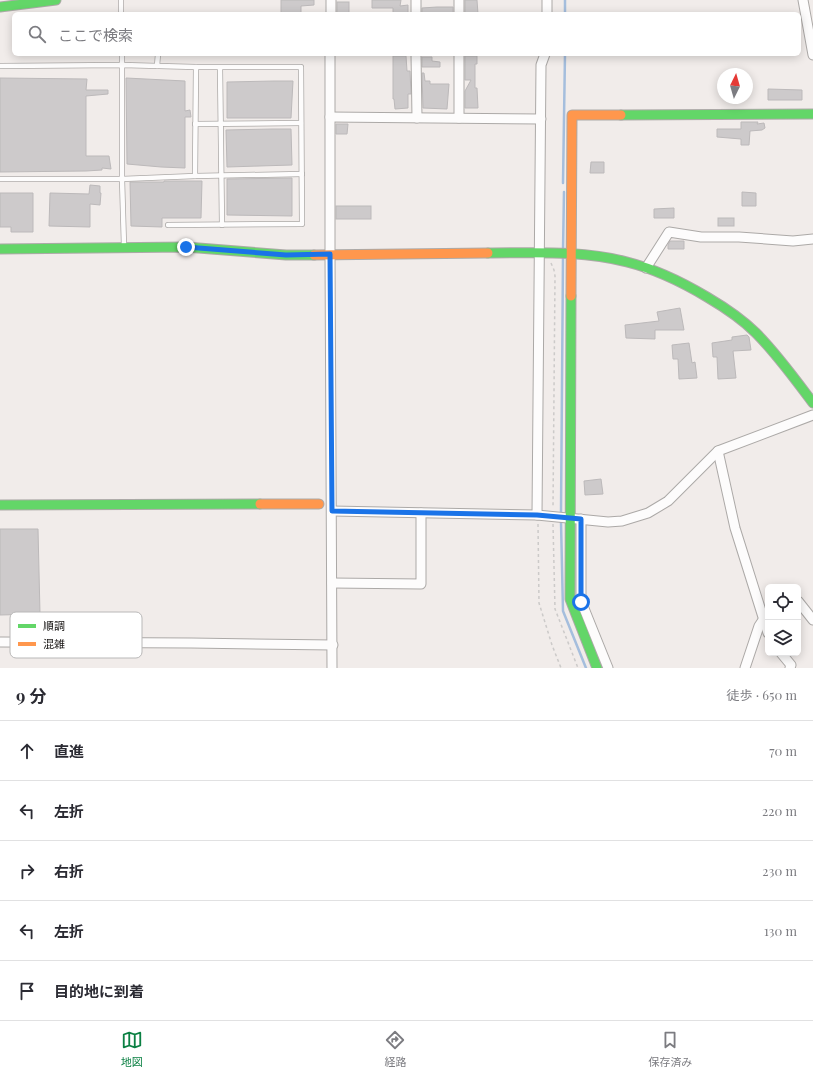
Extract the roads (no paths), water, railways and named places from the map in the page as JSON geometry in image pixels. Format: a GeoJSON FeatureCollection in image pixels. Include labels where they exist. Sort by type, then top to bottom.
{"type":"FeatureCollection","features":[{"type":"Feature","properties":{"kind":"street"},"geometry":{"type":"LineString","coordinates":[[0,7],[56,0]]}},
{"type":"Feature","properties":{"kind":"street"},"geometry":{"type":"LineString","coordinates":[[331,0],[331,12]]}},
{"type":"Feature","properties":{"kind":"street"},"geometry":{"type":"LineString","coordinates":[[416,0],[416,12]]}},
{"type":"Feature","properties":{"kind":"street"},"geometry":{"type":"LineString","coordinates":[[459,0],[459,12]]}},
{"type":"Feature","properties":{"kind":"street"},"geometry":{"type":"LineString","coordinates":[[546,0],[547,12]]}},
{"type":"Feature","properties":{"kind":"street"},"geometry":{"type":"LineString","coordinates":[[803,0],[813,55]]}},
{"type":"Feature","properties":{"kind":"street"},"geometry":{"type":"LineString","coordinates":[[330,56],[332,668]]}},
{"type":"Feature","properties":{"kind":"street"},"geometry":{"type":"LineString","coordinates":[[416,56],[416,118]]}},
{"type":"Feature","properties":{"kind":"street"},"geometry":{"type":"LineString","coordinates":[[459,56],[459,118]]}},
{"type":"Feature","properties":{"kind":"street"},"geometry":{"type":"LineString","coordinates":[[537,515],[541,65],[544,56]]}},
{"type":"Feature","properties":{"kind":"street"},"geometry":{"type":"LineString","coordinates":[[597,668],[570,599],[569,254],[572,115],[813,114]]}},
{"type":"Feature","properties":{"kind":"street"},"geometry":{"type":"LineString","coordinates":[[330,117],[541,119]]}},
{"type":"Feature","properties":{"kind":"street"},"geometry":{"type":"LineString","coordinates":[[646,268],[668,232],[701,237],[739,237],[792,241],[813,239]]}},
{"type":"Feature","properties":{"kind":"street"},"geometry":{"type":"LineString","coordinates":[[0,249],[124,249],[186,247],[286,255],[552,253],[607,258],[646,268],[689,286],[724,307],[755,332],[784,364],[813,403]]}},
{"type":"Feature","properties":{"kind":"street"},"geometry":{"type":"LineString","coordinates":[[332,511],[537,515],[608,522],[622,521],[648,513],[668,501],[718,451],[813,416]]}},
{"type":"Feature","properties":{"kind":"street"},"geometry":{"type":"LineString","coordinates":[[718,451],[735,528],[764,609],[765,623]]}},
{"type":"Feature","properties":{"kind":"street"},"geometry":{"type":"LineString","coordinates":[[0,505],[319,504]]}},
{"type":"Feature","properties":{"kind":"street"},"geometry":{"type":"LineString","coordinates":[[332,583],[421,584],[421,513]]}},
{"type":"Feature","properties":{"kind":"street"},"geometry":{"type":"LineString","coordinates":[[581,519],[581,602],[608,668]]}},
{"type":"Feature","properties":{"kind":"street"},"geometry":{"type":"LineString","coordinates":[[801,605],[813,620]]}},
{"type":"Feature","properties":{"kind":"street"},"geometry":{"type":"LineString","coordinates":[[745,668],[759,626],[764,620]]}},
{"type":"Feature","properties":{"kind":"street"},"geometry":{"type":"LineString","coordinates":[[0,642],[10,642]]}},
{"type":"Feature","properties":{"kind":"street"},"geometry":{"type":"LineString","coordinates":[[142,643],[332,645]]}},
{"type":"Feature","properties":{"kind":"street"},"geometry":{"type":"LineString","coordinates":[[783,656],[790,665],[790,668]]}},
{"type":"Feature","properties":{"kind":"lane"},"geometry":{"type":"LineString","coordinates":[[121,0],[121,12]]}},
{"type":"Feature","properties":{"kind":"lane"},"geometry":{"type":"LineString","coordinates":[[122,56],[122,178],[124,249]]}},
{"type":"Feature","properties":{"kind":"lane"},"geometry":{"type":"LineString","coordinates":[[157,66],[158,56]]}},
{"type":"Feature","properties":{"kind":"lane"},"geometry":{"type":"LineString","coordinates":[[0,66],[122,65],[220,68],[301,68],[302,224],[168,225]]}},
{"type":"Feature","properties":{"kind":"lane"},"geometry":{"type":"LineString","coordinates":[[195,176],[196,67]]}},
{"type":"Feature","properties":{"kind":"lane"},"geometry":{"type":"LineString","coordinates":[[220,68],[222,225]]}},
{"type":"Feature","properties":{"kind":"lane"},"geometry":{"type":"LineString","coordinates":[[196,124],[301,123]]}},
{"type":"Feature","properties":{"kind":"lane"},"geometry":{"type":"LineString","coordinates":[[0,179],[302,174]]}},
{"type":"Feature","properties":{"kind":"waterway"},"geometry":{"type":"LineString","coordinates":[[565,0],[565,12]]}},
{"type":"Feature","properties":{"kind":"waterway"},"geometry":{"type":"LineString","coordinates":[[563,183],[565,56]]}},
{"type":"Feature","properties":{"kind":"waterway"},"geometry":{"type":"LineString","coordinates":[[563,250],[564,192]]}},
{"type":"Feature","properties":{"kind":"waterway"},"geometry":{"type":"LineString","coordinates":[[561,513],[563,257]]}},
{"type":"Feature","properties":{"kind":"waterway"},"geometry":{"type":"LineString","coordinates":[[561,522],[563,611],[586,668]]}}]}
